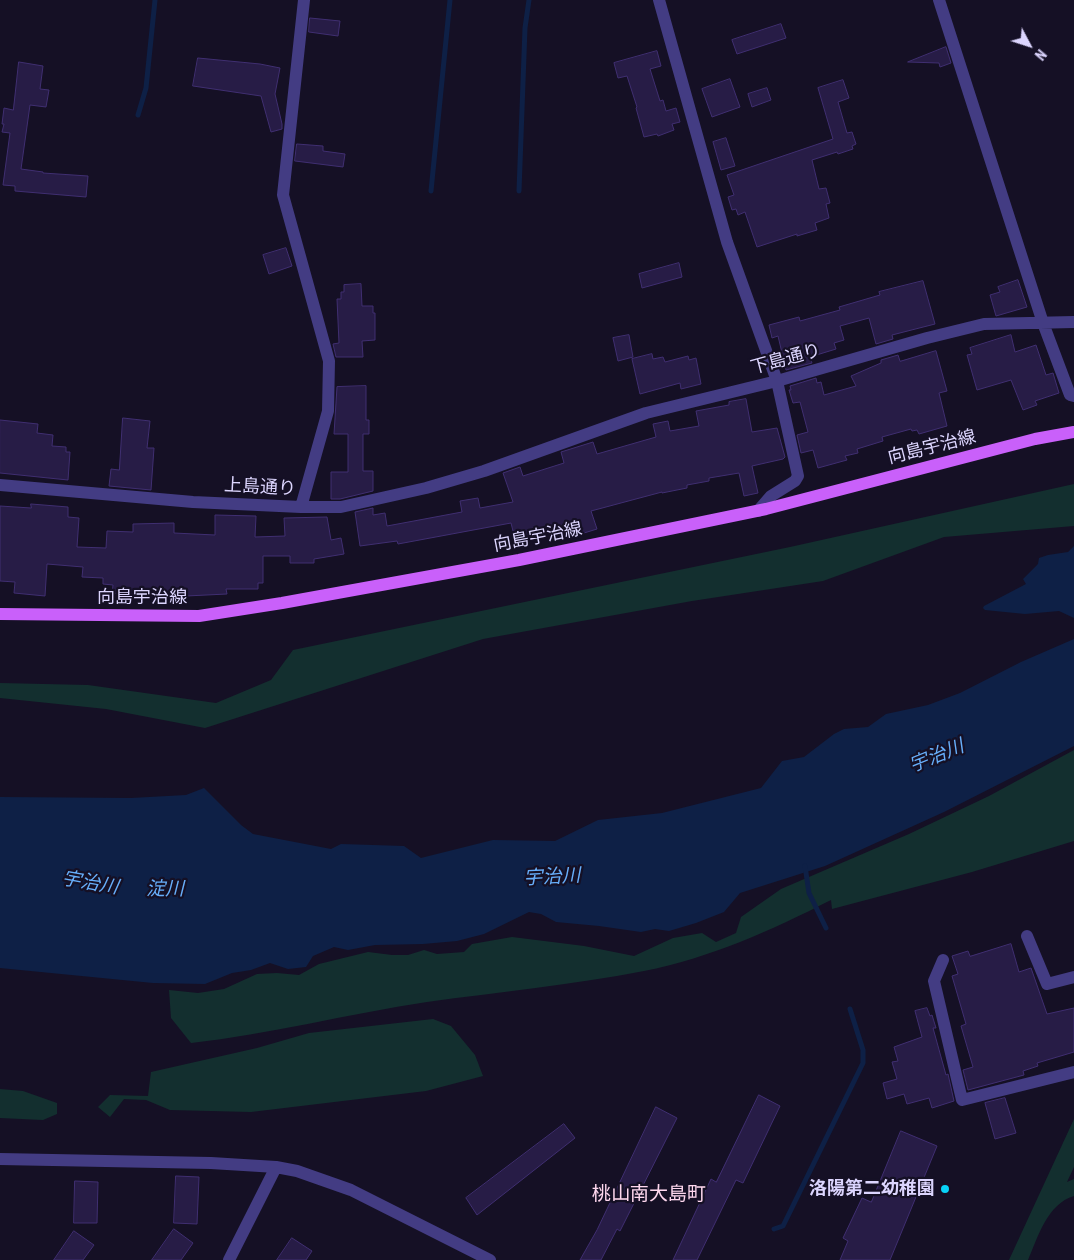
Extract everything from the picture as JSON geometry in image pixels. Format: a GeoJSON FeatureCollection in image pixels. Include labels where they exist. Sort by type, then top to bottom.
{"type":"FeatureCollection","features":[{"type":"Feature","properties":{"kind":"main road","name":"向島宇治線"},"geometry":{"type":"LineString","coordinates":[[0,614],[199,616],[282,603],[519,560],[758,511],[1035,440],[1074,432]]}},
{"type":"Feature","properties":{"kind":"street"},"geometry":{"type":"LineString","coordinates":[[301,508],[328,411],[329,361],[283,195],[304,0]]}},
{"type":"Feature","properties":{"kind":"street"},"geometry":{"type":"LineString","coordinates":[[659,0],[727,242],[777,381],[798,476],[795,481],[771,496],[758,511]]}},
{"type":"Feature","properties":{"kind":"street"},"geometry":{"type":"LineString","coordinates":[[939,0],[1043,323],[1070,395],[1074,396]]}},
{"type":"Feature","properties":{"kind":"street","name":"下島通り"},"geometry":{"type":"LineString","coordinates":[[512,461],[646,413],[777,381],[927,338],[984,324],[1074,322]]}},
{"type":"Feature","properties":{"kind":"street","name":"上島通り"},"geometry":{"type":"LineString","coordinates":[[0,485],[193,502],[301,508],[341,507],[426,488],[512,461]]}},
{"type":"Feature","properties":{"kind":"street"},"geometry":{"type":"LineString","coordinates":[[1027,936],[1048,984],[1074,977]]}},
{"type":"Feature","properties":{"kind":"street"},"geometry":{"type":"LineString","coordinates":[[943,960],[934,981],[962,1100],[1074,1072]]}},
{"type":"Feature","properties":{"kind":"street"},"geometry":{"type":"LineString","coordinates":[[0,1158],[190,1162],[276,1167],[297,1171],[351,1190],[490,1260]]}},
{"type":"Feature","properties":{"kind":"street"},"geometry":{"type":"LineString","coordinates":[[229,1260],[276,1167]]}},
{"type":"Feature","properties":{"kind":"green space"},"geometry":{"type":"Polygon","coordinates":[[[1074,484],[1074,526],[944,537],[823,581],[692,601],[483,639],[205,728],[106,709],[0,698],[0,683],[88,685],[216,703],[271,680],[293,650],[790,547],[1074,484]]]}},
{"type":"Feature","properties":{"kind":"green space"},"geometry":{"type":"Polygon","coordinates":[[[1074,750],[1074,841],[972,872],[832,909],[831,900],[740,942],[693,959],[617,976],[427,1002],[191,1043],[171,1018],[169,990],[198,993],[224,989],[257,974],[299,975],[319,964],[368,952],[408,955],[424,950],[437,954],[464,952],[472,944],[512,937],[584,946],[634,956],[673,938],[702,933],[716,942],[736,933],[741,917],[781,889],[909,834],[989,796],[1074,750]]]}},
{"type":"Feature","properties":{"kind":"green space"},"geometry":{"type":"Polygon","coordinates":[[[433,1019],[451,1026],[475,1055],[483,1076],[426,1091],[251,1112],[170,1110],[146,1100],[124,1099],[110,1117],[98,1107],[110,1095],[148,1096],[151,1072],[257,1048],[309,1033],[433,1019]]]}},
{"type":"Feature","properties":{"kind":"green space"},"geometry":{"type":"Polygon","coordinates":[[[0,1089],[23,1091],[57,1103],[57,1114],[43,1120],[0,1118],[0,1089]]]}},
{"type":"Feature","properties":{"kind":"green space"},"geometry":{"type":"Polygon","coordinates":[[[1074,1119],[1074,1167],[1067,1182],[1074,1179],[1074,1196],[1057,1206],[1050,1214],[1028,1260],[1009,1260],[1074,1119]]]}},
{"type":"Feature","properties":{"kind":"water"},"geometry":{"type":"Polygon","coordinates":[[[1074,546],[1074,618],[1059,611],[1025,614],[985,610],[983,608],[1026,584],[1023,579],[1038,564],[1039,558],[1068,552],[1074,546]]]}},
{"type":"Feature","properties":{"kind":"water","name":"淀川"},"geometry":{"type":"Polygon","coordinates":[[[1074,639],[1074,746],[944,812],[825,866],[740,893],[724,912],[696,923],[669,931],[655,929],[641,932],[556,922],[541,914],[529,912],[484,934],[457,941],[375,945],[348,950],[334,947],[313,956],[306,967],[288,969],[270,963],[251,970],[232,973],[205,984],[153,983],[0,968],[0,797],[131,798],[186,795],[204,788],[241,825],[253,834],[331,849],[341,844],[404,846],[421,858],[493,840],[555,841],[598,820],[662,813],[761,788],[782,761],[804,757],[834,734],[844,729],[868,727],[886,714],[928,705],[960,693],[1021,662],[1074,639]]]}},
{"type":"Feature","properties":{"kind":"building"},"geometry":{"type":"Polygon","coordinates":[[[310,18],[340,21],[338,36],[309,32],[310,18]]]}},
{"type":"Feature","properties":{"kind":"building"},"geometry":{"type":"Polygon","coordinates":[[[781,24],[786,38],[737,54],[732,40],[781,24]]]}},
{"type":"Feature","properties":{"kind":"building"},"geometry":{"type":"Polygon","coordinates":[[[946,47],[951,63],[940,67],[939,63],[908,62],[946,47]]]}},
{"type":"Feature","properties":{"kind":"building"},"geometry":{"type":"Polygon","coordinates":[[[657,51],[661,66],[650,69],[660,101],[663,100],[666,111],[676,108],[680,122],[672,124],[674,130],[658,136],[657,134],[644,137],[627,76],[618,78],[614,63],[657,51]]]}},
{"type":"Feature","properties":{"kind":"building"},"geometry":{"type":"Polygon","coordinates":[[[198,58],[260,64],[280,68],[275,94],[282,129],[271,132],[261,96],[193,86],[198,58]]]}},
{"type":"Feature","properties":{"kind":"building"},"geometry":{"type":"Polygon","coordinates":[[[19,62],[43,66],[40,89],[49,90],[46,107],[30,105],[21,169],[43,173],[88,176],[86,197],[15,191],[15,186],[3,185],[10,133],[2,132],[4,108],[13,110],[19,62]]]}},
{"type":"Feature","properties":{"kind":"building"},"geometry":{"type":"Polygon","coordinates":[[[730,79],[740,107],[712,117],[702,89],[730,79]]]}},
{"type":"Feature","properties":{"kind":"building"},"geometry":{"type":"Polygon","coordinates":[[[843,80],[849,98],[838,102],[847,133],[852,132],[856,144],[852,146],[853,149],[812,160],[819,189],[826,188],[830,203],[826,204],[829,218],[815,223],[817,230],[797,236],[797,234],[757,247],[745,212],[738,215],[736,209],[732,210],[728,197],[734,195],[727,175],[833,139],[818,88],[843,80]]]}},
{"type":"Feature","properties":{"kind":"building"},"geometry":{"type":"Polygon","coordinates":[[[767,88],[771,100],[752,107],[748,94],[767,88]]]}},
{"type":"Feature","properties":{"kind":"building"},"geometry":{"type":"Polygon","coordinates":[[[726,138],[735,166],[721,170],[713,142],[726,138]]]}},
{"type":"Feature","properties":{"kind":"building"},"geometry":{"type":"Polygon","coordinates":[[[297,144],[323,146],[323,151],[345,154],[343,167],[295,161],[297,144]]]}},
{"type":"Feature","properties":{"kind":"building"},"geometry":{"type":"Polygon","coordinates":[[[286,248],[292,266],[269,274],[263,255],[286,248]]]}},
{"type":"Feature","properties":{"kind":"building"},"geometry":{"type":"Polygon","coordinates":[[[679,263],[682,277],[642,288],[639,274],[679,263]]]}},
{"type":"Feature","properties":{"kind":"building"},"geometry":{"type":"Polygon","coordinates":[[[1018,280],[1027,307],[996,316],[990,295],[1000,292],[998,287],[1018,280]]]}},
{"type":"Feature","properties":{"kind":"building"},"geometry":{"type":"Polygon","coordinates":[[[923,281],[935,324],[892,335],[893,339],[876,344],[869,318],[840,326],[844,340],[834,343],[836,349],[810,357],[812,363],[786,370],[778,336],[772,338],[769,325],[799,317],[800,321],[840,310],[839,307],[880,295],[879,292],[923,281]]]}},
{"type":"Feature","properties":{"kind":"building"},"geometry":{"type":"Polygon","coordinates":[[[361,284],[362,306],[373,306],[373,313],[375,313],[375,340],[362,341],[363,357],[336,357],[333,344],[339,343],[337,299],[341,299],[344,285],[361,284]]]}},
{"type":"Feature","properties":{"kind":"building"},"geometry":{"type":"Polygon","coordinates":[[[629,335],[633,357],[618,361],[613,338],[629,335]]]}},
{"type":"Feature","properties":{"kind":"building"},"geometry":{"type":"Polygon","coordinates":[[[1011,335],[1015,352],[1036,345],[1046,375],[1053,373],[1059,393],[1035,401],[1037,405],[1023,410],[1011,380],[977,390],[967,355],[972,354],[970,348],[1011,335]]]}},
{"type":"Feature","properties":{"kind":"building"},"geometry":{"type":"Polygon","coordinates":[[[936,351],[947,391],[939,393],[947,426],[919,434],[917,430],[912,431],[911,429],[882,437],[883,441],[857,449],[858,453],[845,456],[847,460],[818,468],[813,450],[801,453],[797,435],[808,432],[800,402],[793,403],[789,390],[791,390],[790,386],[816,378],[817,383],[821,382],[824,395],[856,386],[851,376],[881,363],[881,360],[898,355],[900,361],[936,351]]]}},
{"type":"Feature","properties":{"kind":"building"},"geometry":{"type":"Polygon","coordinates":[[[652,354],[653,359],[663,357],[665,362],[688,356],[689,360],[696,358],[701,384],[681,389],[680,383],[640,394],[632,359],[652,354]]]}},
{"type":"Feature","properties":{"kind":"building"},"geometry":{"type":"Polygon","coordinates":[[[366,386],[366,420],[369,420],[369,434],[363,434],[363,471],[373,471],[373,491],[340,499],[331,499],[331,472],[348,472],[348,434],[334,434],[337,387],[366,386]]]}},
{"type":"Feature","properties":{"kind":"building"},"geometry":{"type":"Polygon","coordinates":[[[746,399],[752,432],[777,428],[785,457],[752,466],[758,493],[744,496],[739,473],[709,478],[709,481],[687,485],[687,488],[662,492],[591,511],[597,529],[571,537],[567,527],[515,539],[511,523],[398,544],[397,541],[360,546],[355,512],[373,508],[373,515],[385,513],[387,526],[462,512],[460,501],[478,498],[480,508],[513,502],[503,473],[520,467],[523,476],[564,463],[561,452],[593,442],[597,454],[656,437],[653,424],[668,421],[670,431],[699,426],[696,411],[729,405],[729,402],[746,399]]]}},
{"type":"Feature","properties":{"kind":"building"},"geometry":{"type":"Polygon","coordinates":[[[123,418],[150,421],[147,448],[154,448],[151,490],[109,486],[111,469],[119,470],[123,418]]]}},
{"type":"Feature","properties":{"kind":"building"},"geometry":{"type":"Polygon","coordinates":[[[0,420],[38,424],[37,433],[53,435],[52,446],[66,447],[66,452],[70,452],[68,480],[0,473],[0,420]]]}},
{"type":"Feature","properties":{"kind":"building"},"geometry":{"type":"Polygon","coordinates":[[[31,504],[68,507],[68,517],[79,518],[77,547],[106,548],[107,531],[133,532],[133,524],[174,523],[174,533],[215,535],[215,515],[256,516],[255,537],[285,536],[284,518],[327,517],[331,540],[341,538],[344,554],[314,559],[314,563],[290,563],[290,556],[263,556],[263,583],[258,583],[258,589],[226,589],[227,594],[123,596],[123,594],[112,593],[113,585],[103,584],[103,578],[82,577],[83,567],[47,564],[45,596],[14,593],[15,582],[0,581],[0,506],[31,508],[31,504]]]}},
{"type":"Feature","properties":{"kind":"building"},"geometry":{"type":"Polygon","coordinates":[[[1011,944],[1019,972],[1031,968],[1047,1014],[1074,1008],[1074,1052],[1037,1063],[1038,1066],[1023,1071],[1024,1075],[968,1090],[963,1070],[973,1067],[961,1026],[966,1024],[952,976],[958,974],[952,956],[968,951],[970,956],[1011,944]]]}},
{"type":"Feature","properties":{"kind":"building"},"geometry":{"type":"Polygon","coordinates":[[[927,1008],[930,1016],[932,1015],[936,1028],[933,1028],[946,1075],[948,1074],[954,1101],[932,1108],[929,1098],[907,1104],[904,1094],[887,1099],[883,1083],[897,1079],[892,1062],[898,1061],[894,1047],[922,1037],[915,1011],[927,1008]]]}},
{"type":"Feature","properties":{"kind":"building"},"geometry":{"type":"Polygon","coordinates":[[[759,1095],[780,1106],[743,1183],[736,1180],[697,1260],[673,1260],[711,1179],[716,1182],[759,1095]]]}},
{"type":"Feature","properties":{"kind":"building"},"geometry":{"type":"Polygon","coordinates":[[[1005,1098],[1016,1133],[995,1139],[985,1103],[1005,1098]]]}},
{"type":"Feature","properties":{"kind":"building"},"geometry":{"type":"Polygon","coordinates":[[[656,1107],[677,1118],[620,1231],[617,1229],[601,1260],[580,1260],[597,1230],[656,1107]]]}},
{"type":"Feature","properties":{"kind":"building"},"geometry":{"type":"Polygon","coordinates":[[[564,1124],[575,1138],[477,1215],[466,1198],[564,1124]]]}},
{"type":"Feature","properties":{"kind":"building"},"geometry":{"type":"Polygon","coordinates":[[[901,1131],[937,1146],[890,1260],[840,1260],[848,1241],[843,1238],[862,1198],[871,1202],[901,1131]]]}},
{"type":"Feature","properties":{"kind":"building"},"geometry":{"type":"Polygon","coordinates":[[[176,1176],[199,1177],[197,1224],[174,1223],[176,1176]]]}},
{"type":"Feature","properties":{"kind":"building"},"geometry":{"type":"Polygon","coordinates":[[[75,1181],[98,1182],[97,1223],[74,1223],[75,1181]]]}},
{"type":"Feature","properties":{"kind":"building"},"geometry":{"type":"Polygon","coordinates":[[[174,1229],[193,1243],[181,1260],[152,1260],[174,1229]]]}},
{"type":"Feature","properties":{"kind":"building"},"geometry":{"type":"Polygon","coordinates":[[[74,1231],[94,1245],[83,1260],[54,1260],[74,1231]]]}},
{"type":"Feature","properties":{"kind":"building"},"geometry":{"type":"Polygon","coordinates":[[[292,1238],[312,1251],[306,1260],[277,1260],[292,1238]]]}},
{"type":"Feature","properties":{"kind":"waterway"},"geometry":{"type":"LineString","coordinates":[[138,115],[146,88],[155,0]]}},
{"type":"Feature","properties":{"kind":"waterway"},"geometry":{"type":"LineString","coordinates":[[431,191],[450,0]]}},
{"type":"Feature","properties":{"kind":"waterway"},"geometry":{"type":"LineString","coordinates":[[519,191],[525,28],[529,0]]}},
{"type":"Feature","properties":{"kind":"waterway"},"geometry":{"type":"LineString","coordinates":[[805,866],[809,893],[826,928]]}},
{"type":"Feature","properties":{"kind":"waterway"},"geometry":{"type":"LineString","coordinates":[[774,1229],[783,1226],[863,1063],[863,1050],[850,1009]]}},
{"type":"Feature","properties":{"kind":"place","name":"洛陽第二幼稚園"},"geometry":{"type":"Point","coordinates":[945,1189]}},
{"type":"Feature","properties":{"kind":"district","name":"桃山南大島町"},"geometry":{"type":"Point","coordinates":[649,1195]}},
{"type":"Feature","properties":{"kind":"water label","name":"宇治川"},"geometry":{"type":"Point","coordinates":[937,757]}},
{"type":"Feature","properties":{"kind":"water label","name":"宇治川"},"geometry":{"type":"Point","coordinates":[552,878]}},
{"type":"Feature","properties":{"kind":"water label","name":"宇治川"},"geometry":{"type":"Point","coordinates":[90,884]}}]}
